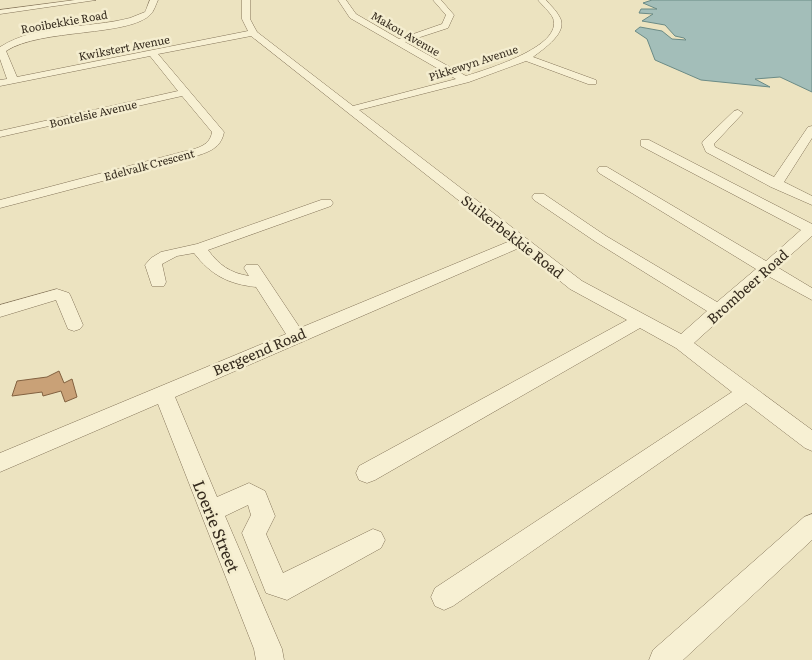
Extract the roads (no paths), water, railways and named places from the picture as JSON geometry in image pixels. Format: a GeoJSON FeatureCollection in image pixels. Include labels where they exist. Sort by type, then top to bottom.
{"type":"FeatureCollection","features":[{"type":"Feature","properties":{"kind":"street"},"geometry":{"type":"LineString","coordinates":[[0,12],[92,0]]}},
{"type":"Feature","properties":{"kind":"street","name":"Rooibekkie Road"},"geometry":{"type":"LineString","coordinates":[[12,80],[2,57],[1,50],[6,46],[35,37],[132,20],[148,13],[154,0]]}},
{"type":"Feature","properties":{"kind":"street"},"geometry":{"type":"LineString","coordinates":[[246,0],[246,19],[253,33]]}},
{"type":"Feature","properties":{"kind":"street","name":"Makou Avenue"},"geometry":{"type":"LineString","coordinates":[[342,0],[348,12],[353,16],[465,80]]}},
{"type":"Feature","properties":{"kind":"street"},"geometry":{"type":"LineString","coordinates":[[397,42],[445,26],[449,22],[450,15],[437,0]]}},
{"type":"Feature","properties":{"kind":"street","name":"Pikkewyn Avenue"},"geometry":{"type":"LineString","coordinates":[[352,109],[465,80],[526,58],[547,42],[557,29],[557,18],[542,0]]}},
{"type":"Feature","properties":{"kind":"street","name":"Kwikstert Avenue"},"geometry":{"type":"LineString","coordinates":[[0,83],[253,33]]}},
{"type":"Feature","properties":{"kind":"street","name":"Suikerbekkie Road"},"geometry":{"type":"LineString","coordinates":[[253,33],[576,285],[682,343],[812,442]]}},
{"type":"Feature","properties":{"kind":"street","name":"Edelvalk Crescent"},"geometry":{"type":"LineString","coordinates":[[0,204],[186,155],[214,144],[218,138],[218,132],[152,53]]}},
{"type":"Feature","properties":{"kind":"street"},"geometry":{"type":"LineString","coordinates":[[526,58],[592,82]]}},
{"type":"Feature","properties":{"kind":"street","name":"Bontelsie Avenue"},"geometry":{"type":"LineString","coordinates":[[0,134],[186,92]]}},
{"type":"Feature","properties":{"kind":"street"},"geometry":{"type":"LineString","coordinates":[[738,113],[712,138],[708,143],[710,148],[776,184],[812,201]]}},
{"type":"Feature","properties":{"kind":"street"},"geometry":{"type":"LineString","coordinates":[[776,184],[812,129]]}},
{"type":"Feature","properties":{"kind":"street"},"geometry":{"type":"LineString","coordinates":[[645,143],[811,229]]}},
{"type":"Feature","properties":{"kind":"street"},"geometry":{"type":"LineString","coordinates":[[602,170],[812,295]]}},
{"type":"Feature","properties":{"kind":"street"},"geometry":{"type":"LineString","coordinates":[[539,197],[601,239],[719,311]]}},
{"type":"Feature","properties":{"kind":"street"},"geometry":{"type":"LineString","coordinates":[[158,282],[152,265],[155,260],[184,249],[199,249],[215,240],[326,203]]}},
{"type":"Feature","properties":{"kind":"street","name":"Brombeer Road"},"geometry":{"type":"LineString","coordinates":[[682,343],[811,229]]}},
{"type":"Feature","properties":{"kind":"street","name":"Bergeend Road"},"geometry":{"type":"LineString","coordinates":[[0,463],[520,242]]}},
{"type":"Feature","properties":{"kind":"street"},"geometry":{"type":"LineString","coordinates":[[199,249],[215,271],[224,275],[256,275],[296,336]]}},
{"type":"Feature","properties":{"kind":"street"},"geometry":{"type":"LineString","coordinates":[[0,311],[57,294],[62,297],[74,325]]}},
{"type":"Feature","properties":{"kind":"street"},"geometry":{"type":"LineString","coordinates":[[367,473],[640,321]]}},
{"type":"Feature","properties":{"kind":"street","name":"Loerie Street"},"geometry":{"type":"LineString","coordinates":[[162,393],[268,649],[270,660]]}},
{"type":"Feature","properties":{"kind":"street"},"geometry":{"type":"LineString","coordinates":[[444,597],[727,404],[747,393]]}},
{"type":"Feature","properties":{"kind":"street"},"geometry":{"type":"LineString","coordinates":[[211,511],[249,493],[257,498],[263,516],[254,533],[258,546],[275,584],[287,587],[373,540]]}},
{"type":"Feature","properties":{"kind":"street"},"geometry":{"type":"LineString","coordinates":[[664,660],[812,526]]}},
{"type":"Feature","properties":{"kind":"water"},"geometry":{"type":"Polygon","coordinates":[[[652,0],[812,0],[812,92],[780,77],[755,79],[770,87],[701,80],[655,60],[647,39],[635,31],[640,27],[662,31],[672,39],[686,40],[675,36],[665,25],[642,21],[653,14],[639,13],[641,9],[657,9],[643,3],[652,0]]]}}]}
